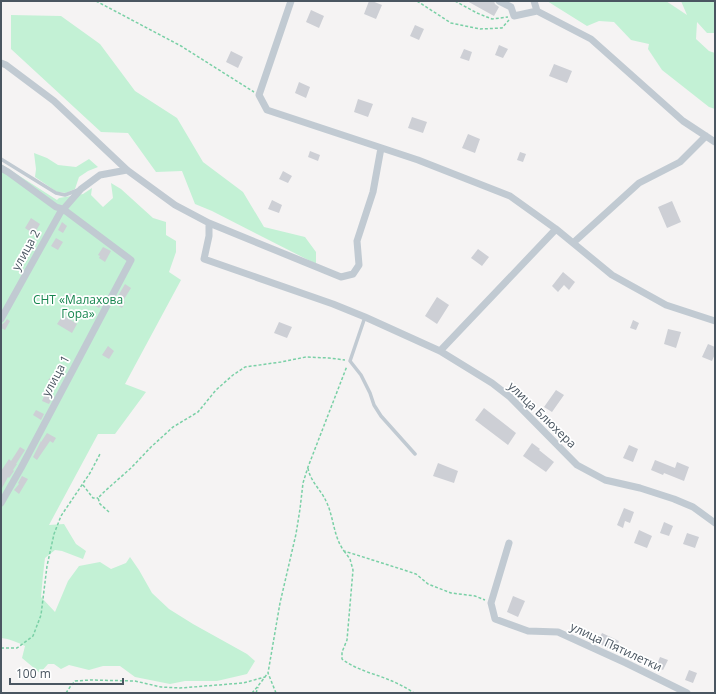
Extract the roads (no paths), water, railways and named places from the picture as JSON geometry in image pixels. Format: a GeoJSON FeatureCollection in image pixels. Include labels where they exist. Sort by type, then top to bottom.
{"type":"FeatureCollection","features":[{"type":"Feature","properties":{"kind":"street"},"geometry":{"type":"LineString","coordinates":[[291,1],[259,95],[267,110],[418,160],[510,196],[556,229],[612,275],[666,305],[715,320]]}},
{"type":"Feature","properties":{"kind":"street"},"geometry":{"type":"LineString","coordinates":[[499,1],[511,7],[514,16],[536,11],[591,39],[684,121],[715,142]]}},
{"type":"Feature","properties":{"kind":"street"},"geometry":{"type":"LineString","coordinates":[[534,1],[536,11]]}},
{"type":"Feature","properties":{"kind":"street"},"geometry":{"type":"LineString","coordinates":[[1,63],[6,64],[54,101],[127,170],[175,205],[209,223],[341,277],[353,274],[359,265],[357,241],[373,192],[381,148]]}},
{"type":"Feature","properties":{"kind":"street"},"geometry":{"type":"LineString","coordinates":[[573,243],[639,183],[680,162],[706,136]]}},
{"type":"Feature","properties":{"kind":"street"},"geometry":{"type":"LineString","coordinates":[[1,168],[62,211]]}},
{"type":"Feature","properties":{"kind":"street","name":"улица 2"},"geometry":{"type":"LineString","coordinates":[[1,319],[62,211],[81,189],[100,175],[127,170]]}},
{"type":"Feature","properties":{"kind":"street","name":"улица 1"},"geometry":{"type":"LineString","coordinates":[[1,503],[131,260],[62,211]]}},
{"type":"Feature","properties":{"kind":"street","name":"улица Блюхера"},"geometry":{"type":"LineString","coordinates":[[209,223],[209,236],[204,259],[334,304],[440,351],[492,383],[510,396],[577,465],[606,480],[640,488],[674,499],[693,507],[715,523]]}},
{"type":"Feature","properties":{"kind":"street"},"geometry":{"type":"LineString","coordinates":[[440,351],[556,229]]}},
{"type":"Feature","properties":{"kind":"street","name":"улица Пятилетки"},"geometry":{"type":"LineString","coordinates":[[509,543],[491,603],[495,619],[528,631],[558,632],[687,693]]}},
{"type":"Feature","properties":{"kind":"lane"},"geometry":{"type":"LineString","coordinates":[[1,159],[56,193],[65,195],[81,189]]}},
{"type":"Feature","properties":{"kind":"lane"},"geometry":{"type":"LineString","coordinates":[[365,317],[350,361],[361,375],[374,405],[381,416],[415,454]]}},
{"type":"Feature","properties":{"kind":"park label","name":"СНТ «Малахова Гора»"},"geometry":{"type":"Point","coordinates":[78,307]}}]}
